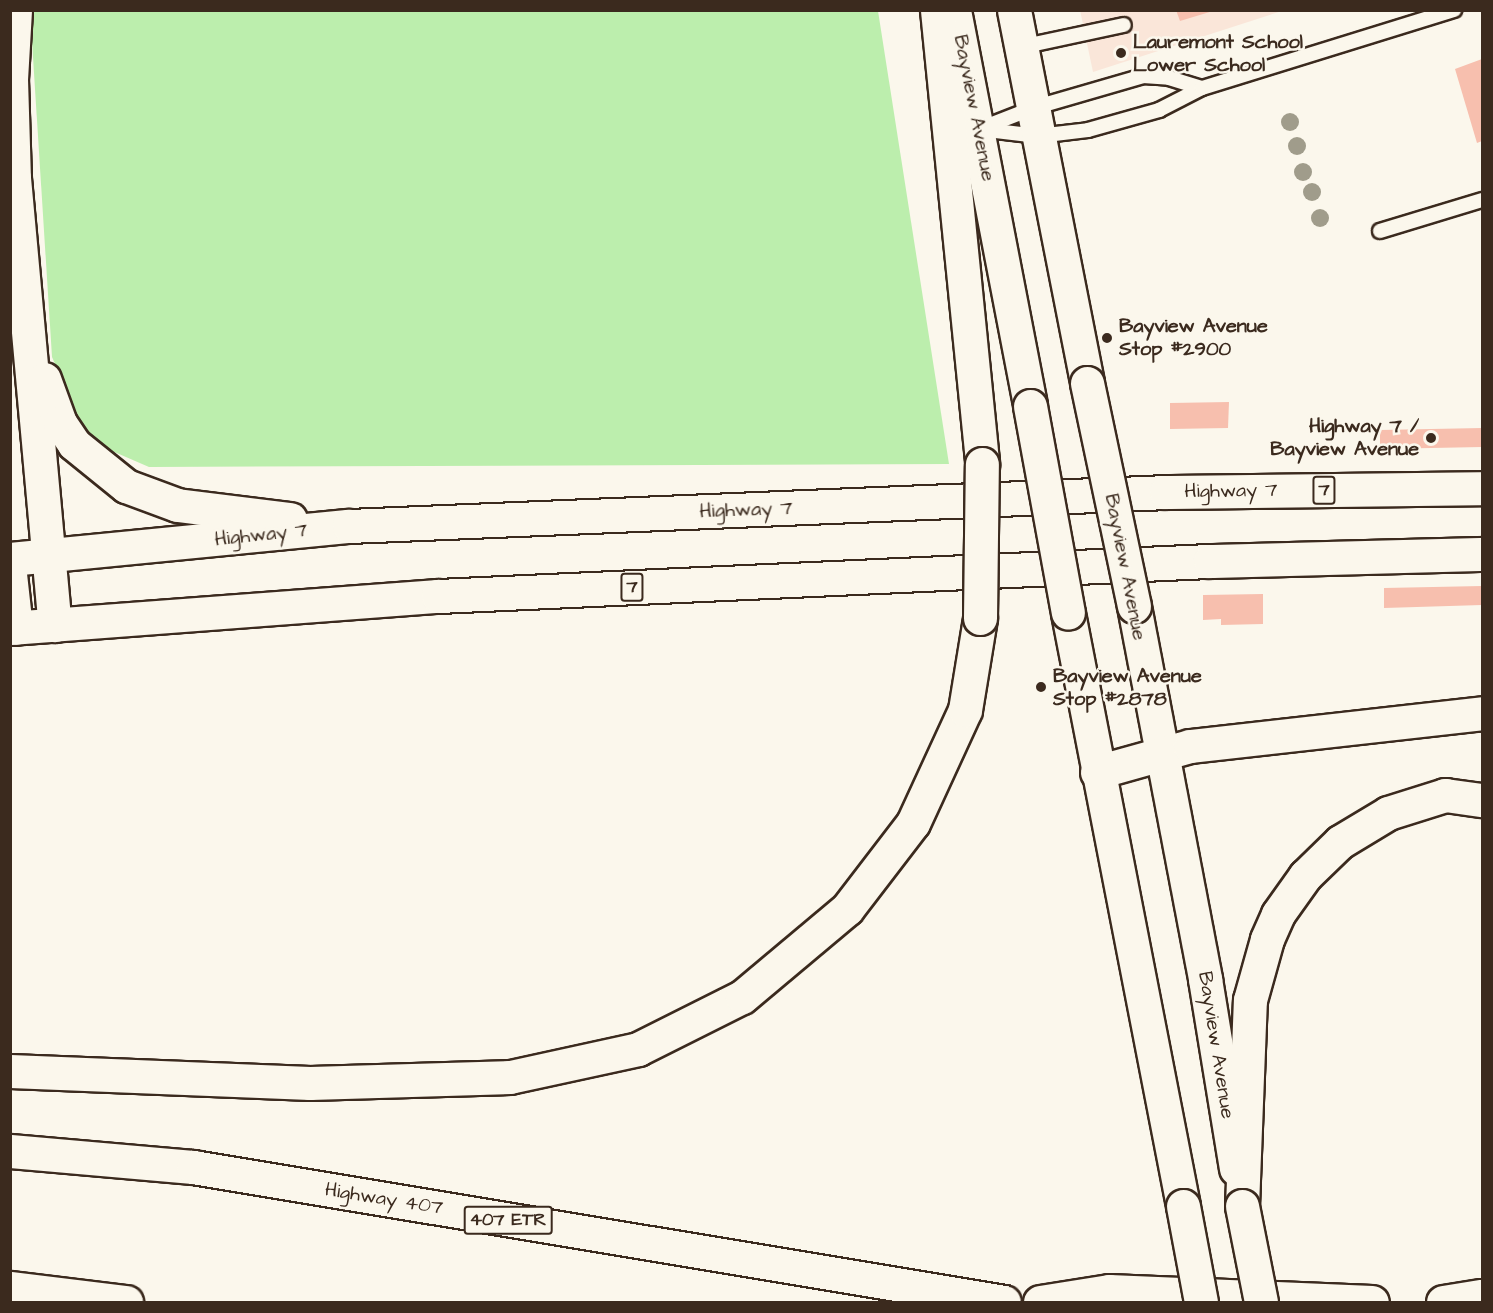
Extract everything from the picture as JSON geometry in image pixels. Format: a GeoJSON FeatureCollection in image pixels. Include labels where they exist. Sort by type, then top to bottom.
{"type":"FeatureCollection","features":[{"type":"Feature","properties":{"kind":"main road"},"geometry":{"type":"LineString","coordinates":[[15,10],[11,79],[24,308],[54,625]]}},
{"type":"Feature","properties":{"kind":"main road"},"geometry":{"type":"LineString","coordinates":[[10,1071],[310,1083],[510,1077],[638,1049],[742,997],[847,909],[913,823],[965,711],[980,618],[982,464],[937,10]]}},
{"type":"Feature","properties":{"kind":"main road","name":"Bayview Avenue"},"geometry":{"type":"LineString","coordinates":[[954,10],[979,129],[1097,772],[1201,1302]]}},
{"type":"Feature","properties":{"kind":"main road","name":"Bayview Avenue"},"geometry":{"type":"LineString","coordinates":[[1014,10],[1163,754],[1242,1206],[1261,1302]]}},
{"type":"Feature","properties":{"kind":"main road"},"geometry":{"type":"LineString","coordinates":[[24,308],[60,423],[74,444],[126,486],[177,505],[349,526]]}},
{"type":"Feature","properties":{"kind":"main road","name":"Highway 7"},"geometry":{"type":"LineString","coordinates":[[10,559],[349,526],[1166,492],[1482,488]]}},
{"type":"Feature","properties":{"kind":"main road","name":"7"},"geometry":{"type":"LineString","coordinates":[[13,628],[438,596],[1198,562],[1482,554]]}},
{"type":"Feature","properties":{"kind":"main road"},"geometry":{"type":"LineString","coordinates":[[10,574],[13,628]]}},
{"type":"Feature","properties":{"kind":"main road"},"geometry":{"type":"LineString","coordinates":[[1097,772],[1190,746],[1482,713]]}},
{"type":"Feature","properties":{"kind":"main road"},"geometry":{"type":"LineString","coordinates":[[1242,1206],[1250,1000],[1267,939],[1278,914],[1305,876],[1340,842],[1388,813],[1445,795],[1482,800]]}},
{"type":"Feature","properties":{"kind":"main road","name":"Highway 407"},"geometry":{"type":"LineString","coordinates":[[10,1151],[194,1167],[1004,1302]]}},
{"type":"Feature","properties":{"kind":"main road"},"geometry":{"type":"LineString","coordinates":[[10,1288],[126,1302]]}},
{"type":"Feature","properties":{"kind":"main road"},"geometry":{"type":"LineString","coordinates":[[1040,1302],[1109,1291],[1372,1302]]}},
{"type":"Feature","properties":{"kind":"main road"},"geometry":{"type":"LineString","coordinates":[[1443,1302],[1482,1296]]}},
{"type":"Feature","properties":{"kind":"lane"},"geometry":{"type":"LineString","coordinates":[[979,129],[1035,122],[1088,130],[1159,110],[1202,88],[1454,10]]}},
{"type":"Feature","properties":{"kind":"lane"},"geometry":{"type":"LineString","coordinates":[[1021,48],[1124,25]]}},
{"type":"Feature","properties":{"kind":"lane"},"geometry":{"type":"LineString","coordinates":[[979,129],[1035,122],[1143,76],[1202,88]]}},
{"type":"Feature","properties":{"kind":"lane"},"geometry":{"type":"LineString","coordinates":[[1380,231],[1482,200]]}},
{"type":"Feature","properties":{"kind":"shaded area","name":"Lauremont School Lower School"},"geometry":{"type":"Polygon","coordinates":[[[1080,10],[1282,11],[1093,72],[1080,10]]]}},
{"type":"Feature","properties":{"kind":"green space"},"geometry":{"type":"Polygon","coordinates":[[[30,10],[878,11],[949,464],[149,467],[89,441],[52,357],[30,10]]]}},
{"type":"Feature","properties":{"kind":"building"},"geometry":{"type":"Polygon","coordinates":[[[1176,10],[1213,10],[1213,11],[1180,21],[1176,10]]]}},
{"type":"Feature","properties":{"kind":"building"},"geometry":{"type":"Polygon","coordinates":[[[1482,59],[1482,141],[1477,143],[1455,69],[1482,59]]]}},
{"type":"Feature","properties":{"kind":"building"},"geometry":{"type":"Polygon","coordinates":[[[1229,402],[1228,428],[1170,429],[1170,403],[1229,402]]]}},
{"type":"Feature","properties":{"kind":"building","name":"Highway 7 / Bayview Avenue"},"geometry":{"type":"Polygon","coordinates":[[[1482,428],[1482,447],[1380,449],[1380,430],[1482,428]]]}},
{"type":"Feature","properties":{"kind":"building"},"geometry":{"type":"Polygon","coordinates":[[[1482,586],[1482,605],[1384,608],[1384,588],[1482,586]]]}},
{"type":"Feature","properties":{"kind":"building"},"geometry":{"type":"Polygon","coordinates":[[[1263,594],[1263,624],[1221,625],[1221,619],[1203,620],[1203,595],[1263,594]]]}},
{"type":"Feature","properties":{"kind":"place","name":"Lauremont School Lower School"},"geometry":{"type":"Point","coordinates":[1121,53]}},
{"type":"Feature","properties":{"kind":"place","name":"Bayview Avenue Stop #2900"},"geometry":{"type":"Point","coordinates":[1107,338]}},
{"type":"Feature","properties":{"kind":"place","name":"Highway 7 / Bayview Avenue"},"geometry":{"type":"Point","coordinates":[1431,438]}},
{"type":"Feature","properties":{"kind":"place","name":"Bayview Avenue Stop #2878"},"geometry":{"type":"Point","coordinates":[1041,687]}}]}
